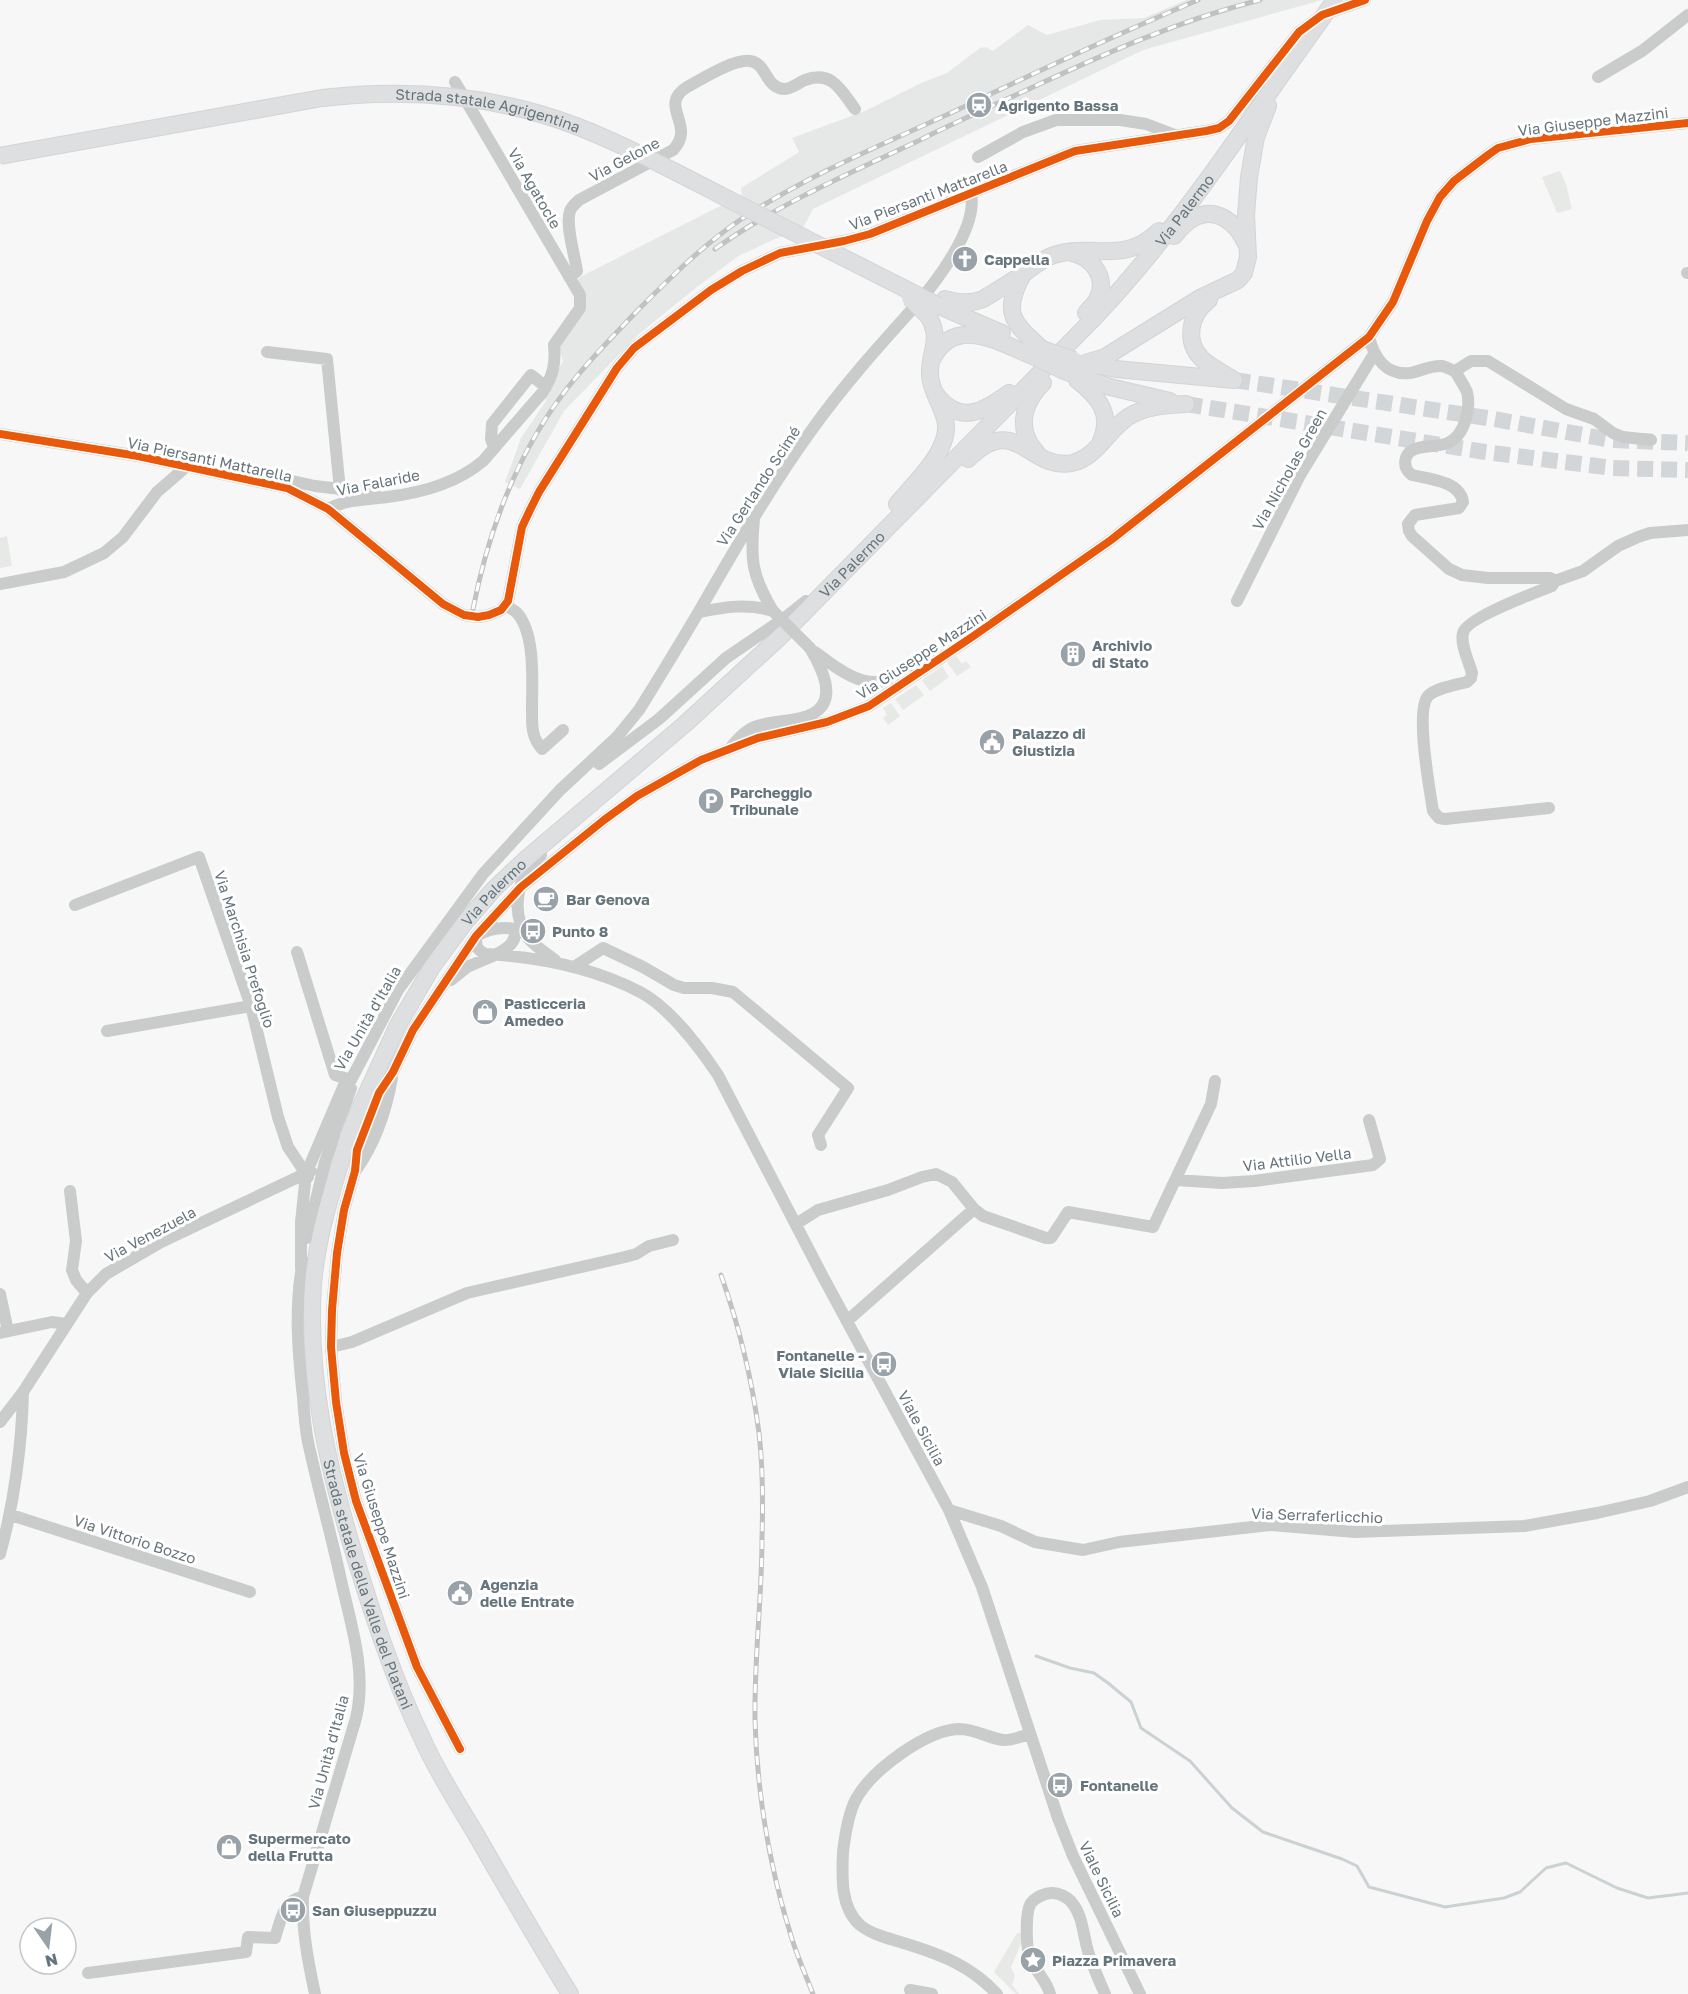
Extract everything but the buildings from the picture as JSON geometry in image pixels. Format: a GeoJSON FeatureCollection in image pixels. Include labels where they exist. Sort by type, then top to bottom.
{"type":"FeatureCollection","features":[{"type":"Feature","properties":{"kind":"main road","name":"Via Palermo"},"geometry":{"type":"LineString","coordinates":[[356,1134],[352,1110],[432,967],[466,921],[494,889],[527,858],[685,724],[781,636],[853,561],[1060,360],[1095,317],[1123,288],[1216,169],[1335,0]]}},
{"type":"Feature","properties":{"kind":"main road"},"geometry":{"type":"LineString","coordinates":[[1060,360],[1105,357],[1200,298],[1238,280],[1244,273],[1248,257],[1246,215],[1249,177],[1256,137],[1278,80]]}},
{"type":"Feature","properties":{"kind":"main road","name":"Strada statale Agrigentina"},"geometry":{"type":"LineString","coordinates":[[0,156],[322,98],[355,94],[401,93],[450,96],[496,103],[577,126],[645,157],[850,261]]}},
{"type":"Feature","properties":{"kind":"main road"},"geometry":{"type":"LineString","coordinates":[[850,261],[914,301],[938,307],[953,302],[975,302],[1052,255],[1065,252],[1119,251],[1143,244],[1198,192]]}},
{"type":"Feature","properties":{"kind":"main road"},"geometry":{"type":"LineString","coordinates":[[1123,288],[1183,227],[1201,215],[1222,216],[1231,221],[1238,228],[1248,249]]}},
{"type":"Feature","properties":{"kind":"main road"},"geometry":{"type":"LineString","coordinates":[[935,393],[944,403],[957,411],[970,413],[983,411],[1060,360],[1098,298],[1101,288],[1097,271],[1089,260],[1082,255],[1065,252]]}},
{"type":"Feature","properties":{"kind":"main road"},"geometry":{"type":"LineString","coordinates":[[685,724],[731,691],[777,649],[979,449],[994,441],[1014,441],[1052,462],[1070,463],[1087,457],[1129,416],[1152,408],[1186,404],[1136,394],[938,307],[850,261]]}},
{"type":"Feature","properties":{"kind":"main road"},"geometry":{"type":"LineString","coordinates":[[1023,274],[1011,300],[1013,318],[1018,326],[1060,360],[1093,393],[1105,417],[1105,429],[1097,447]]}},
{"type":"Feature","properties":{"kind":"main road"},"geometry":{"type":"LineString","coordinates":[[932,362],[937,351],[945,342],[970,334],[1060,360],[1116,369],[1234,380],[1200,357],[1191,336],[1191,325],[1200,307],[1228,285]]}},
{"type":"Feature","properties":{"kind":"main road"},"geometry":{"type":"LineString","coordinates":[[853,561],[941,450],[946,438],[947,427],[930,377],[938,307]]}},
{"type":"Feature","properties":{"kind":"main road"},"geometry":{"type":"LineString","coordinates":[[1042,457],[1025,436],[1023,419],[1026,409],[1036,390],[1076,350],[1095,317]]}},
{"type":"Feature","properties":{"kind":"main road","name":"Strada statale della Valle del Platani"},"geometry":{"type":"LineString","coordinates":[[356,1134],[320,1240],[313,1283],[312,1328],[315,1383],[322,1436],[336,1496],[369,1604],[393,1671],[422,1740],[570,1994]]}},
{"type":"Feature","properties":{"kind":"street","name":"Via Piersanti Mattarella"},"geometry":{"type":"LineString","coordinates":[[0,434],[84,442],[250,479],[297,492],[328,509],[443,604],[464,615],[478,617],[494,613],[506,605],[522,527],[539,492],[617,368],[634,348],[711,290],[742,271],[780,254],[870,234],[1075,151],[1206,131],[1225,124],[1299,32],[1322,15],[1365,0]]}},
{"type":"Feature","properties":{"kind":"street"},"geometry":{"type":"LineString","coordinates":[[1598,77],[1642,51],[1688,15]]}},
{"type":"Feature","properties":{"kind":"street","name":"Via Gelone"},"geometry":{"type":"LineString","coordinates":[[569,277],[577,271],[569,220],[570,211],[579,200],[673,150],[680,141],[682,130],[675,108],[675,99],[680,91],[733,64],[748,60],[761,66],[773,85],[781,88],[790,88],[817,76],[830,80],[839,87],[855,109]]}},
{"type":"Feature","properties":{"kind":"street","name":"Via Agatocle"},"geometry":{"type":"LineString","coordinates":[[455,82],[569,277]]}},
{"type":"Feature","properties":{"kind":"street"},"geometry":{"type":"LineString","coordinates":[[978,157],[1023,132],[1056,120],[1120,120],[1146,124],[1176,136]]}},
{"type":"Feature","properties":{"kind":"street","name":"Via Giuseppe Mazzini"},"geometry":{"type":"LineString","coordinates":[[352,1110],[379,1093],[393,1072],[413,1030],[476,936],[521,887],[604,820],[637,796],[701,760],[758,738],[827,722],[860,710],[939,659],[1111,540],[1369,337],[1393,302],[1427,221],[1440,197],[1454,181],[1488,155],[1498,148],[1531,139],[1688,123]]}},
{"type":"Feature","properties":{"kind":"street","name":"Via Gerlando Scimé"},"geometry":{"type":"LineString","coordinates":[[560,790],[618,737],[639,710],[699,612],[754,515],[810,431],[853,376],[936,282],[967,225],[973,204],[971,194]]}},
{"type":"Feature","properties":{"kind":"street","name":"Via Falaride"},"geometry":{"type":"LineString","coordinates":[[328,509],[341,502],[415,492],[461,477],[483,461],[546,387],[556,360],[554,345],[580,308],[580,295],[569,277]]}},
{"type":"Feature","properties":{"kind":"street"},"geometry":{"type":"LineString","coordinates":[[1369,337],[1374,354],[1383,366],[1395,371],[1411,373],[1444,366],[1455,371],[1467,396],[1466,419],[1461,431],[1450,442],[1412,450],[1405,464],[1407,471],[1412,475],[1447,483],[1461,495],[1463,502],[1459,508],[1414,515],[1408,524],[1410,534],[1449,569],[1462,575],[1488,578],[1550,578],[1555,581]]}},
{"type":"Feature","properties":{"kind":"street"},"geometry":{"type":"LineString","coordinates":[[267,352],[327,359],[340,490]]}},
{"type":"Feature","properties":{"kind":"street","name":"Via Nicholas Green"},"geometry":{"type":"LineString","coordinates":[[1237,601],[1300,475],[1374,354]]}},
{"type":"Feature","properties":{"kind":"street"},"geometry":{"type":"LineString","coordinates":[[1455,371],[1471,361],[1488,361],[1566,409],[1594,419],[1613,433],[1651,440]]}},
{"type":"Feature","properties":{"kind":"street"},"geometry":{"type":"LineString","coordinates":[[494,447],[491,439],[492,424],[531,375],[546,387]]}},
{"type":"Feature","properties":{"kind":"street"},"geometry":{"type":"LineString","coordinates":[[0,584],[64,572],[104,553],[123,537],[157,492],[187,466]]}},
{"type":"Feature","properties":{"kind":"street"},"geometry":{"type":"LineString","coordinates":[[250,479],[270,476],[340,490],[393,496]]}},
{"type":"Feature","properties":{"kind":"street"},"geometry":{"type":"LineString","coordinates":[[754,515],[755,579],[773,611],[810,648],[845,673],[873,682],[892,678],[923,657],[939,659]]}},
{"type":"Feature","properties":{"kind":"street"},"geometry":{"type":"LineString","coordinates":[[1549,808],[1444,819],[1436,816],[1425,762],[1423,705],[1429,695],[1467,682],[1471,678],[1472,673],[1462,635],[1467,626],[1505,604],[1552,586],[1555,581],[1583,572],[1618,546],[1638,537],[1650,533],[1688,530]]}},
{"type":"Feature","properties":{"kind":"street"},"geometry":{"type":"LineString","coordinates":[[560,790],[659,719],[726,658],[786,617],[853,561]]}},
{"type":"Feature","properties":{"kind":"street"},"geometry":{"type":"LineString","coordinates":[[506,605],[517,613],[529,639],[532,728],[536,743],[542,749],[563,730]]}},
{"type":"Feature","properties":{"kind":"street"},"geometry":{"type":"LineString","coordinates":[[699,612],[743,606],[758,606],[773,611]]}},
{"type":"Feature","properties":{"kind":"street"},"geometry":{"type":"LineString","coordinates":[[730,748],[743,734],[756,726],[813,714],[818,709],[826,691],[825,680],[821,666],[810,648]]}},
{"type":"Feature","properties":{"kind":"street"},"geometry":{"type":"LineString","coordinates":[[560,964],[528,937],[515,930],[498,928],[476,936],[478,950],[485,954],[496,954],[513,943],[516,935],[515,930],[517,901],[533,861],[587,813],[615,783]]}},
{"type":"Feature","properties":{"kind":"street","name":"Via Unità d'Italia"},"geometry":{"type":"LineString","coordinates":[[301,1268],[301,1222],[306,1174],[316,1150],[352,1110],[344,1085],[351,1080],[398,990],[483,874],[560,790]]}},
{"type":"Feature","properties":{"kind":"street","name":"Via Marchisia Prefoglio"},"geometry":{"type":"LineString","coordinates":[[75,905],[199,857],[250,1006],[278,1118],[288,1147],[306,1174]]}},
{"type":"Feature","properties":{"kind":"street"},"geometry":{"type":"LineString","coordinates":[[517,901],[518,914],[528,937]]}},
{"type":"Feature","properties":{"kind":"street"},"geometry":{"type":"LineString","coordinates":[[574,967],[603,948],[674,985],[684,988],[712,988],[733,992],[848,1088],[818,1135],[821,1145]]}},
{"type":"Feature","properties":{"kind":"street"},"geometry":{"type":"LineString","coordinates":[[297,952],[335,1075],[351,1080]]}},
{"type":"Feature","properties":{"kind":"street","name":"Via Giuseppe Mazzini"},"geometry":{"type":"LineString","coordinates":[[439,991],[467,967],[496,954]]}},
{"type":"Feature","properties":{"kind":"street","name":"Viale Sicilia"},"geometry":{"type":"LineString","coordinates":[[496,954],[534,958],[574,967],[642,993],[670,1016],[696,1045],[718,1075],[949,1510],[982,1587],[1058,1818],[1073,1856],[1140,1994]]}},
{"type":"Feature","properties":{"kind":"street"},"geometry":{"type":"LineString","coordinates":[[108,1031],[250,1006]]}},
{"type":"Feature","properties":{"kind":"street","name":"Via Giuseppe Mazzini"},"geometry":{"type":"LineString","coordinates":[[393,1072],[381,1122],[356,1134],[355,1171],[344,1210],[337,1253],[332,1310],[331,1347],[336,1402],[344,1453],[356,1501],[417,1667],[460,1749]]}},
{"type":"Feature","properties":{"kind":"street"},"geometry":{"type":"LineString","coordinates":[[796,1224],[818,1210],[936,1174],[952,1182],[974,1209],[983,1216],[1046,1238],[1054,1235],[1068,1212],[1153,1227],[1211,1104],[1215,1082]]}},
{"type":"Feature","properties":{"kind":"street"},"geometry":{"type":"LineString","coordinates":[[352,1110],[381,1122]]}},
{"type":"Feature","properties":{"kind":"street","name":"Via Attilio Vella"},"geometry":{"type":"LineString","coordinates":[[1176,1180],[1222,1183],[1254,1182],[1373,1165],[1380,1159],[1369,1120]]}},
{"type":"Feature","properties":{"kind":"street","name":"Via Unità d'Italia"},"geometry":{"type":"LineString","coordinates":[[315,1994],[305,1952],[302,1922],[303,1897],[356,1718],[361,1687],[356,1645],[307,1440],[297,1330],[298,1283],[325,1162],[356,1134]]}},
{"type":"Feature","properties":{"kind":"street"},"geometry":{"type":"LineString","coordinates":[[295,1156],[307,1155],[316,1150]]}},
{"type":"Feature","properties":{"kind":"street","name":"Via Venezuela"},"geometry":{"type":"LineString","coordinates":[[0,1422],[23,1392],[87,1293],[106,1274],[161,1242],[306,1174],[325,1162]]}},
{"type":"Feature","properties":{"kind":"street"},"geometry":{"type":"LineString","coordinates":[[306,1174],[310,1180],[310,1223]]}},
{"type":"Feature","properties":{"kind":"street"},"geometry":{"type":"LineString","coordinates":[[70,1191],[76,1241],[72,1270],[76,1280],[87,1293]]}},
{"type":"Feature","properties":{"kind":"street"},"geometry":{"type":"LineString","coordinates":[[847,1321],[974,1209]]}},
{"type":"Feature","properties":{"kind":"street"},"geometry":{"type":"LineString","coordinates":[[331,1347],[352,1342],[467,1293],[625,1257],[636,1254],[649,1246],[673,1240]]}},
{"type":"Feature","properties":{"kind":"street"},"geometry":{"type":"LineString","coordinates":[[0,1294],[4,1332],[52,1322],[67,1324]]}},
{"type":"Feature","properties":{"kind":"street"},"geometry":{"type":"LineString","coordinates":[[0,1554],[11,1515],[23,1415],[23,1392]]}},
{"type":"Feature","properties":{"kind":"street","name":"Via Serraferlicchio"},"geometry":{"type":"LineString","coordinates":[[949,1510],[1000,1526],[1035,1542],[1083,1550],[1119,1542],[1270,1525],[1355,1532],[1524,1526],[1650,1501],[1688,1486]]}},
{"type":"Feature","properties":{"kind":"street","name":"Via Vittorio Bozzo"},"geometry":{"type":"LineString","coordinates":[[11,1515],[250,1592]]}},
{"type":"Feature","properties":{"kind":"street"},"geometry":{"type":"LineString","coordinates":[[997,1994],[966,1967],[936,1953],[871,1931],[860,1925],[852,1915],[842,1883],[844,1849],[850,1815],[856,1799],[883,1768],[905,1752],[932,1737],[956,1729],[984,1733],[1006,1741],[1030,1734]]}},
{"type":"Feature","properties":{"kind":"street"},"geometry":{"type":"LineString","coordinates":[[1050,1994],[1035,1969],[1027,1947],[1028,1917],[1032,1903],[1046,1894],[1064,1896],[1074,1904],[1081,1920],[1088,1953],[1105,1994]]}},
{"type":"Feature","properties":{"kind":"street"},"geometry":{"type":"LineString","coordinates":[[88,1973],[246,1952],[248,1937],[275,1938],[284,1908],[296,1898],[303,1897]]}},
{"type":"Feature","properties":{"kind":"street"},"geometry":{"type":"LineString","coordinates":[[910,1990],[932,1994]]}},
{"type":"Feature","properties":{"kind":"shaded area"},"geometry":{"type":"Polygon","coordinates":[[[1186,0],[1322,0],[1143,50],[813,209],[804,226],[740,255],[639,334],[564,411],[520,489],[505,482],[521,438],[546,401],[545,396],[563,361],[559,347],[584,297],[578,278],[742,195],[741,188],[799,152],[792,138],[865,111],[947,73],[980,48],[986,47],[993,51],[1028,25],[1047,35],[1100,20],[1144,18],[1186,0]]]}},
{"type":"Feature","properties":{"kind":"shaded area"},"geometry":{"type":"Polygon","coordinates":[[[1560,171],[1566,184],[1572,209],[1557,213],[1542,177],[1560,171]]]}},
{"type":"Feature","properties":{"kind":"shaded area"},"geometry":{"type":"Polygon","coordinates":[[[7,536],[12,566],[0,568],[0,538],[7,536]]]}},
{"type":"Feature","properties":{"kind":"shaded area"},"geometry":{"type":"Polygon","coordinates":[[[956,656],[962,664],[966,661],[971,667],[957,676],[947,662],[956,656]]]}},
{"type":"Feature","properties":{"kind":"shaded area"},"geometry":{"type":"Polygon","coordinates":[[[942,666],[949,677],[930,691],[922,680],[942,666]]]}},
{"type":"Feature","properties":{"kind":"shaded area"},"geometry":{"type":"Polygon","coordinates":[[[916,685],[924,695],[903,710],[895,699],[916,685]]]}},
{"type":"Feature","properties":{"kind":"shaded area"},"geometry":{"type":"Polygon","coordinates":[[[891,703],[900,716],[888,725],[883,718],[887,715],[883,708],[891,703]]]}},
{"type":"Feature","properties":{"kind":"shaded area"},"geometry":{"type":"Polygon","coordinates":[[[1017,1933],[1021,1933],[1021,1944],[1011,1967],[1015,1976],[1012,1985],[1019,1994],[1016,1994],[994,1972],[1017,1933]]]}},
{"type":"Feature","properties":{"kind":"waterway"},"geometry":{"type":"LineString","coordinates":[[1036,1656],[1070,1668],[1094,1673],[1131,1702],[1141,1728],[1190,1761],[1232,1808],[1263,1832],[1357,1866],[1369,1887],[1445,1907],[1504,1898],[1520,1892],[1546,1868],[1566,1863],[1617,1888],[1648,1898],[1688,1893]]}},
{"type":"Feature","properties":{"kind":"tunnel"},"geometry":{"type":"LineString","coordinates":[[1234,380],[1494,419],[1611,440],[1688,443]]}},
{"type":"Feature","properties":{"kind":"tunnel"},"geometry":{"type":"LineString","coordinates":[[1186,404],[1485,452],[1613,468],[1688,470]]}},
{"type":"Feature","properties":{"kind":"railway"},"geometry":{"type":"LineString","coordinates":[[473,609],[489,546],[510,485],[540,428],[578,375],[615,333],[700,251],[740,220],[817,175],[1075,54],[1198,0]]}},
{"type":"Feature","properties":{"kind":"railway"},"geometry":{"type":"LineString","coordinates":[[715,249],[764,218],[815,190],[1059,75],[1172,27],[1260,0]]}},
{"type":"Feature","properties":{"kind":"railway"},"geometry":{"type":"LineString","coordinates":[[721,1275],[744,1353],[753,1393],[760,1446],[763,1499],[762,1561],[755,1720],[762,1803],[777,1886],[794,1946],[813,1994]]}},
{"type":"Feature","properties":{"kind":"cycle path"},"geometry":{"type":"LineString","coordinates":[[0,434],[138,456],[287,488],[328,509],[443,604],[464,615],[478,617],[489,615],[501,610],[508,601],[522,527],[539,492],[617,368],[634,348],[711,290],[742,271],[780,253],[870,234],[1075,151],[1219,128],[1229,121],[1299,32],[1322,15],[1365,0]]}},
{"type":"Feature","properties":{"kind":"cycle path"},"geometry":{"type":"LineString","coordinates":[[460,1749],[417,1667],[356,1501],[344,1453],[331,1347],[337,1253],[344,1210],[355,1171],[357,1150],[379,1093],[393,1072],[413,1030],[476,936],[521,887],[637,796],[701,760],[758,738],[827,722],[869,706],[1111,540],[1369,337],[1393,302],[1427,221],[1440,197],[1454,181],[1498,148],[1531,139],[1688,123]]}},
{"type":"Feature","properties":{"kind":"place","name":"Agrigento Bassa"},"geometry":{"type":"Point","coordinates":[979,105]}},
{"type":"Feature","properties":{"kind":"place","name":"Cappella"},"geometry":{"type":"Point","coordinates":[965,259]}},
{"type":"Feature","properties":{"kind":"place","name":"Archivio di Stato"},"geometry":{"type":"Point","coordinates":[1073,654]}},
{"type":"Feature","properties":{"kind":"place","name":"Palazzo di Giustizia"},"geometry":{"type":"Point","coordinates":[992,742]}},
{"type":"Feature","properties":{"kind":"place","name":"Parcheggio Tribunale"},"geometry":{"type":"Point","coordinates":[711,801]}},
{"type":"Feature","properties":{"kind":"place","name":"Bar Genova"},"geometry":{"type":"Point","coordinates":[546,899]}},
{"type":"Feature","properties":{"kind":"place","name":"Punto 8"},"geometry":{"type":"Point","coordinates":[533,931]}},
{"type":"Feature","properties":{"kind":"place","name":"Pasticceria Amedeo"},"geometry":{"type":"Point","coordinates":[485,1012]}},
{"type":"Feature","properties":{"kind":"place","name":"Fontanelle - Viale Sicilia"},"geometry":{"type":"Point","coordinates":[884,1364]}},
{"type":"Feature","properties":{"kind":"place","name":"Agenzia delle Entrate"},"geometry":{"type":"Point","coordinates":[460,1593]}},
{"type":"Feature","properties":{"kind":"place","name":"Fontanelle"},"geometry":{"type":"Point","coordinates":[1060,1785]}},
{"type":"Feature","properties":{"kind":"place","name":"Supermercato della Frutta"},"geometry":{"type":"Point","coordinates":[229,1847]}},
{"type":"Feature","properties":{"kind":"place","name":"San Giuseppuzzu"},"geometry":{"type":"Point","coordinates":[293,1910]}},
{"type":"Feature","properties":{"kind":"place","name":"Piazza Primavera"},"geometry":{"type":"Point","coordinates":[1033,1960]}}]}
